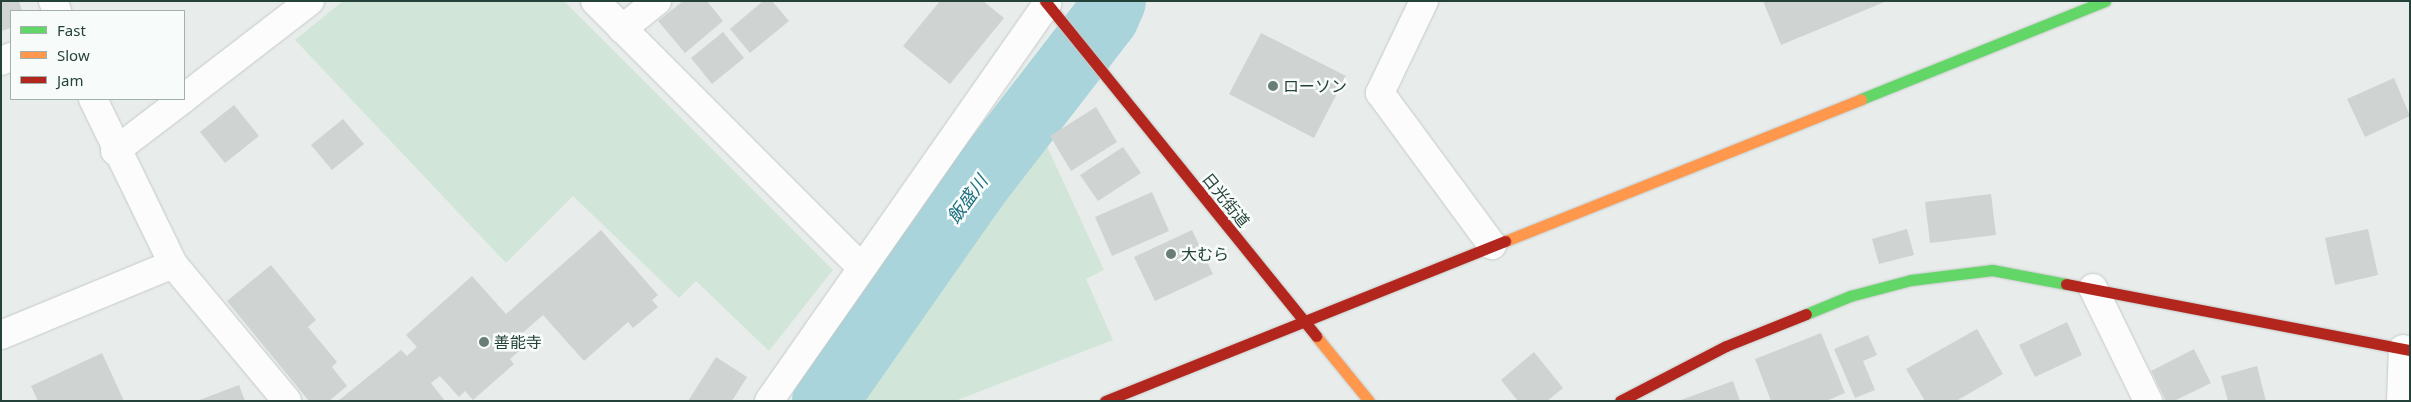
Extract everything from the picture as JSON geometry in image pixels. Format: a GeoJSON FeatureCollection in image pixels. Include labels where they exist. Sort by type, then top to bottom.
{"type":"FeatureCollection","features":[{"type":"Feature","properties":{"kind":"street"},"geometry":{"type":"LineString","coordinates":[[185,98],[310,1]]}},
{"type":"Feature","properties":{"kind":"street"},"geometry":{"type":"LineString","coordinates":[[595,1],[860,266]]}},
{"type":"Feature","properties":{"kind":"street"},"geometry":{"type":"LineString","coordinates":[[622,29],[657,1]]}},
{"type":"Feature","properties":{"kind":"street"},"geometry":{"type":"LineString","coordinates":[[1424,1],[1380,93],[1492,244]]}},
{"type":"Feature","properties":{"kind":"street"},"geometry":{"type":"LineString","coordinates":[[1115,399],[1492,244],[2105,1]]}},
{"type":"Feature","properties":{"kind":"street"},"geometry":{"type":"LineString","coordinates":[[769,401],[860,266],[1049,8]]}},
{"type":"Feature","properties":{"kind":"street","name":"日光街道"},"geometry":{"type":"LineString","coordinates":[[1049,8],[1370,401]]}},
{"type":"Feature","properties":{"kind":"street"},"geometry":{"type":"LineString","coordinates":[[93,100],[115,151],[173,264],[287,401]]}},
{"type":"Feature","properties":{"kind":"street"},"geometry":{"type":"LineString","coordinates":[[115,151],[183,100]]}},
{"type":"Feature","properties":{"kind":"street"},"geometry":{"type":"LineString","coordinates":[[1,335],[173,264]]}},
{"type":"Feature","properties":{"kind":"street"},"geometry":{"type":"LineString","coordinates":[[1620,401],[1726,346],[1850,296],[1911,280],[1992,270],[2407,350],[2401,401]]}},
{"type":"Feature","properties":{"kind":"street"},"geometry":{"type":"LineString","coordinates":[[2093,288],[2148,401]]}},
{"type":"Feature","properties":{"kind":"green space"},"geometry":{"type":"Polygon","coordinates":[[[343,1],[564,1],[833,270],[769,351],[696,281],[679,298],[573,196],[506,263],[295,40],[343,1]]]}},
{"type":"Feature","properties":{"kind":"green space"},"geometry":{"type":"Polygon","coordinates":[[[1045,142],[1104,270],[1086,279],[1113,340],[955,401],[863,401],[1045,142]]]}},
{"type":"Feature","properties":{"kind":"building"},"geometry":{"type":"Polygon","coordinates":[[[1,1],[19,1],[22,10],[10,10],[10,28],[1,31],[1,1]]]}},
{"type":"Feature","properties":{"kind":"building"},"geometry":{"type":"Polygon","coordinates":[[[683,1],[707,1],[723,21],[685,53],[658,21],[683,1]]]}},
{"type":"Feature","properties":{"kind":"building"},"geometry":{"type":"Polygon","coordinates":[[[763,1],[772,1],[789,21],[750,53],[730,29],[763,1]]]}},
{"type":"Feature","properties":{"kind":"building"},"geometry":{"type":"Polygon","coordinates":[[[940,1],[983,1],[1004,18],[950,84],[903,46],[940,1]]]}},
{"type":"Feature","properties":{"kind":"building"},"geometry":{"type":"Polygon","coordinates":[[[1763,1],[1887,1],[1781,45],[1763,1]]]}},
{"type":"Feature","properties":{"kind":"building"},"geometry":{"type":"Polygon","coordinates":[[[723,32],[744,58],[712,84],[691,58],[723,32]]]}},
{"type":"Feature","properties":{"kind":"building"},"geometry":{"type":"Polygon","coordinates":[[[1261,33],[1346,76],[1314,138],[1229,94],[1261,33]]]}},
{"type":"Feature","properties":{"kind":"building"},"geometry":{"type":"Polygon","coordinates":[[[2394,78],[2410,116],[2365,137],[2347,99],[2394,78]]]}},
{"type":"Feature","properties":{"kind":"building"},"geometry":{"type":"Polygon","coordinates":[[[234,105],[259,136],[225,163],[200,132],[234,105]]]}},
{"type":"Feature","properties":{"kind":"building"},"geometry":{"type":"Polygon","coordinates":[[[1096,107],[1117,142],[1071,171],[1050,136],[1096,107]]]}},
{"type":"Feature","properties":{"kind":"building"},"geometry":{"type":"Polygon","coordinates":[[[343,119],[364,144],[332,170],[311,145],[343,119]]]}},
{"type":"Feature","properties":{"kind":"building"},"geometry":{"type":"Polygon","coordinates":[[[1123,147],[1141,173],[1098,201],[1080,175],[1123,147]]]}},
{"type":"Feature","properties":{"kind":"building"},"geometry":{"type":"Polygon","coordinates":[[[1152,192],[1169,231],[1112,256],[1095,217],[1152,192]]]}},
{"type":"Feature","properties":{"kind":"building"},"geometry":{"type":"Polygon","coordinates":[[[1991,194],[1996,235],[1930,243],[1925,202],[1991,194]]]}},
{"type":"Feature","properties":{"kind":"building"},"geometry":{"type":"Polygon","coordinates":[[[1907,229],[1914,255],[1879,264],[1872,239],[1907,229]]]}},
{"type":"Feature","properties":{"kind":"building"},"geometry":{"type":"Polygon","coordinates":[[[2368,229],[2378,275],[2335,285],[2325,238],[2368,229]]]}},
{"type":"Feature","properties":{"kind":"building"},"geometry":{"type":"Polygon","coordinates":[[[601,230],[658,295],[652,300],[658,307],[633,328],[628,322],[584,361],[543,315],[519,336],[526,345],[510,359],[514,364],[473,400],[465,391],[459,397],[440,376],[431,383],[445,401],[338,401],[401,350],[407,356],[417,347],[406,335],[472,276],[506,314],[601,230]]]}},
{"type":"Feature","properties":{"kind":"building"},"geometry":{"type":"Polygon","coordinates":[[[1192,230],[1213,274],[1155,301],[1134,257],[1192,230]]]}},
{"type":"Feature","properties":{"kind":"building"},"geometry":{"type":"Polygon","coordinates":[[[271,265],[316,320],[308,327],[337,362],[332,367],[347,386],[329,401],[309,401],[227,301],[271,265]]]}},
{"type":"Feature","properties":{"kind":"building"},"geometry":{"type":"Polygon","coordinates":[[[2067,322],[2082,355],[2035,377],[2019,345],[2067,322]]]}},
{"type":"Feature","properties":{"kind":"building"},"geometry":{"type":"Polygon","coordinates":[[[1977,329],[2003,374],[1956,401],[1925,401],[1906,369],[1977,329]]]}},
{"type":"Feature","properties":{"kind":"building"},"geometry":{"type":"Polygon","coordinates":[[[1821,333],[1845,393],[1826,401],[1771,401],[1755,359],[1821,333]]]}},
{"type":"Feature","properties":{"kind":"building"},"geometry":{"type":"Polygon","coordinates":[[[1868,335],[1877,355],[1863,361],[1875,390],[1855,398],[1834,349],[1868,335]]]}},
{"type":"Feature","properties":{"kind":"building"},"geometry":{"type":"Polygon","coordinates":[[[2194,349],[2211,383],[2174,401],[2166,401],[2151,371],[2194,349]]]}},
{"type":"Feature","properties":{"kind":"building"},"geometry":{"type":"Polygon","coordinates":[[[1534,352],[1563,388],[1547,401],[1518,401],[1501,380],[1534,352]]]}},
{"type":"Feature","properties":{"kind":"building"},"geometry":{"type":"Polygon","coordinates":[[[102,353],[124,401],[38,401],[31,386],[102,353]]]}},
{"type":"Feature","properties":{"kind":"building"},"geometry":{"type":"Polygon","coordinates":[[[716,357],[747,377],[732,401],[688,401],[716,357]]]}},
{"type":"Feature","properties":{"kind":"building"},"geometry":{"type":"Polygon","coordinates":[[[2257,366],[2266,401],[2228,401],[2221,376],[2257,366]]]}},
{"type":"Feature","properties":{"kind":"building"},"geometry":{"type":"Polygon","coordinates":[[[1733,381],[1740,401],[1678,401],[1733,381]]]}},
{"type":"Feature","properties":{"kind":"building"},"geometry":{"type":"Polygon","coordinates":[[[239,385],[245,401],[197,401],[239,385]]]}},
{"type":"Feature","properties":{"kind":"waterway","name":"飯盛川"},"geometry":{"type":"LineString","coordinates":[[825,401],[974,188],[1106,17],[1113,1]]}},
{"type":"Feature","properties":{"kind":"traffic: fast"},"geometry":{"type":"LineString","coordinates":[[1861,99],[2105,1]]}},
{"type":"Feature","properties":{"kind":"traffic: fast"},"geometry":{"type":"LineString","coordinates":[[1806,314],[1850,296],[1911,280],[1992,270],[2066,284]]}},
{"type":"Feature","properties":{"kind":"traffic: slow"},"geometry":{"type":"LineString","coordinates":[[1505,241],[1861,99]]}},
{"type":"Feature","properties":{"kind":"traffic: slow"},"geometry":{"type":"LineString","coordinates":[[1316,336],[1369,401]]}},
{"type":"Feature","properties":{"kind":"traffic: jam"},"geometry":{"type":"LineString","coordinates":[[1045,1],[1316,336]]}},
{"type":"Feature","properties":{"kind":"traffic: jam"},"geometry":{"type":"LineString","coordinates":[[1105,401],[1505,241]]}},
{"type":"Feature","properties":{"kind":"traffic: jam"},"geometry":{"type":"LineString","coordinates":[[2066,284],[2410,350]]}},
{"type":"Feature","properties":{"kind":"traffic: jam"},"geometry":{"type":"LineString","coordinates":[[1620,401],[1726,346],[1806,314]]}},
{"type":"Feature","properties":{"kind":"place","name":"ローソン"},"geometry":{"type":"Point","coordinates":[1273,86]}},
{"type":"Feature","properties":{"kind":"place","name":"大むら"},"geometry":{"type":"Point","coordinates":[1171,254]}},
{"type":"Feature","properties":{"kind":"place","name":"善能寺"},"geometry":{"type":"Point","coordinates":[484,342]}}]}
